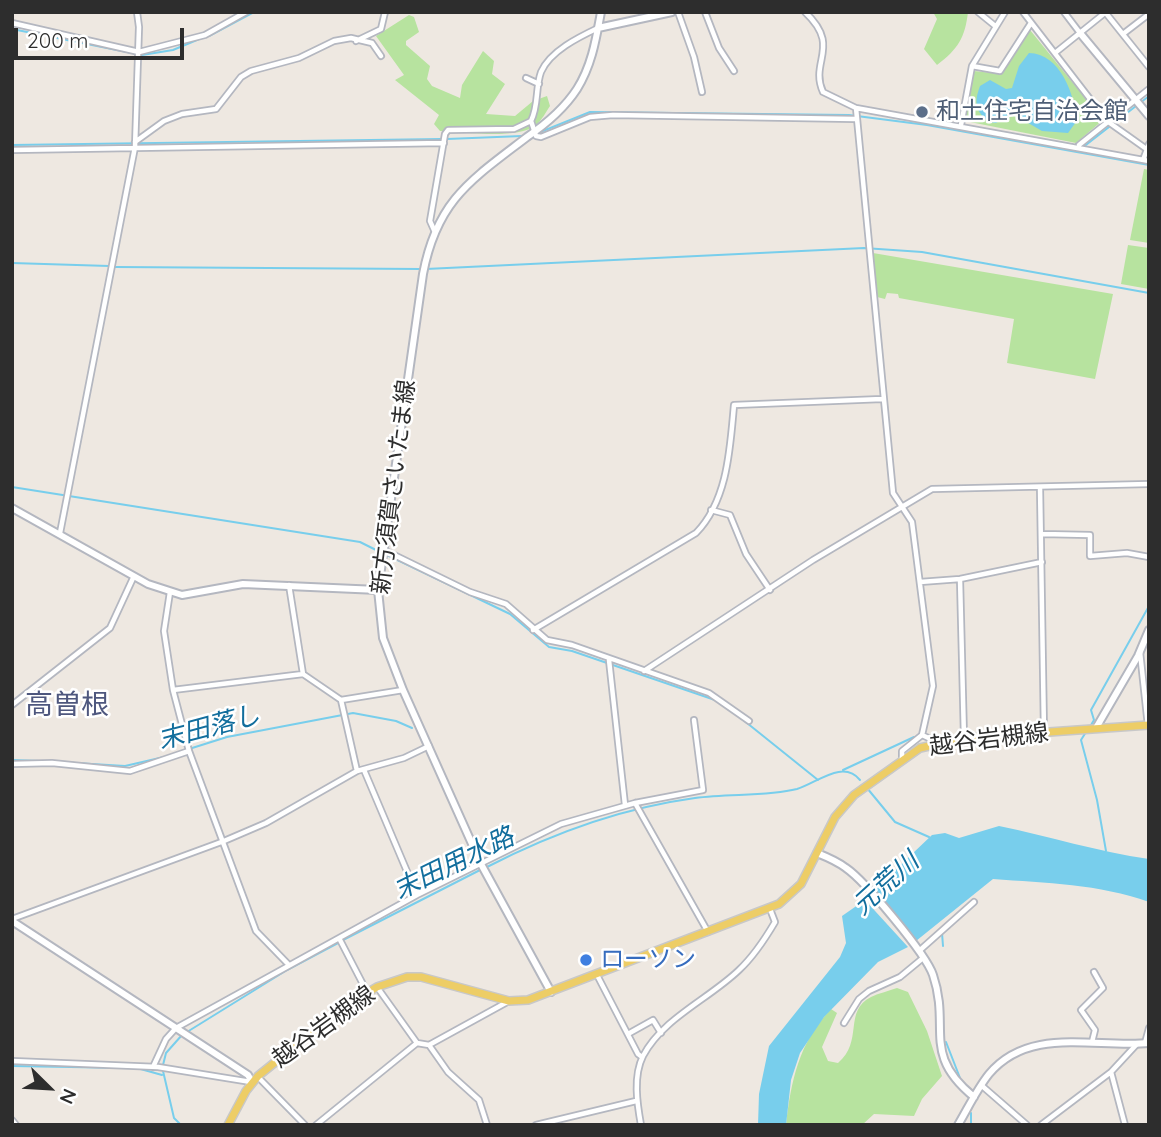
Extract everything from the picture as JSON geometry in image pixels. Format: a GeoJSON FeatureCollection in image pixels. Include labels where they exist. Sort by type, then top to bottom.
{"type":"FeatureCollection","features":[{"type":"Feature","properties":{"kind":"main road","name":"新方須賀さいたま線"},"geometry":{"type":"LineString","coordinates":[[551,992],[481,864],[403,690],[383,638],[378,590],[423,274],[435,230],[460,191],[559,111],[578,87],[591,61],[601,12]]}},
{"type":"Feature","properties":{"kind":"main road"},"geometry":{"type":"LineString","coordinates":[[598,28],[672,12]]}},
{"type":"Feature","properties":{"kind":"main road"},"geometry":{"type":"LineString","coordinates":[[1080,33],[1133,101],[1149,116]]}},
{"type":"Feature","properties":{"kind":"main road"},"geometry":{"type":"LineString","coordinates":[[12,508],[134,576],[170,592],[188,595],[243,584],[378,590]]}},
{"type":"Feature","properties":{"kind":"main road"},"geometry":{"type":"LineString","coordinates":[[1096,728],[1140,652],[1149,630]]}},
{"type":"Feature","properties":{"kind":"main road","name":"越谷岩槻線"},"geometry":{"type":"LineString","coordinates":[[228,1125],[255,1079],[377,987],[407,977],[421,977],[509,1001],[551,992],[770,909],[794,892],[835,817],[849,800],[902,759],[937,742],[1148,726]]}},
{"type":"Feature","properties":{"kind":"main road"},"geometry":{"type":"LineString","coordinates":[[817,853],[845,867],[920,952],[936,985],[944,1063],[954,1080],[974,1097]]}},
{"type":"Feature","properties":{"kind":"main road"},"geometry":{"type":"LineString","coordinates":[[12,920],[255,1079]]}},
{"type":"Feature","properties":{"kind":"main road"},"geometry":{"type":"LineString","coordinates":[[958,1125],[981,1085],[1002,1060],[1031,1044],[1147,1043]]}},
{"type":"Feature","properties":{"kind":"street"},"geometry":{"type":"LineString","coordinates":[[60,533],[135,144],[139,51],[137,12]]}},
{"type":"Feature","properties":{"kind":"street"},"geometry":{"type":"LineString","coordinates":[[12,23],[139,51],[205,35],[246,12]]}},
{"type":"Feature","properties":{"kind":"street"},"geometry":{"type":"LineString","coordinates":[[355,41],[381,29],[385,12]]}},
{"type":"Feature","properties":{"kind":"street"},"geometry":{"type":"LineString","coordinates":[[678,12],[694,57],[702,92]]}},
{"type":"Feature","properties":{"kind":"street"},"geometry":{"type":"LineString","coordinates":[[705,12],[719,48],[734,71]]}},
{"type":"Feature","properties":{"kind":"street"},"geometry":{"type":"LineString","coordinates":[[978,12],[994,26]]}},
{"type":"Feature","properties":{"kind":"street"},"geometry":{"type":"LineString","coordinates":[[961,125],[972,66],[1005,12]]}},
{"type":"Feature","properties":{"kind":"street"},"geometry":{"type":"LineString","coordinates":[[807,13],[820,27],[822,36],[825,53],[819,83],[823,92],[856,108],[1146,160],[1147,146],[1107,121],[1023,12]]}},
{"type":"Feature","properties":{"kind":"street"},"geometry":{"type":"LineString","coordinates":[[1064,12],[1080,33]]}},
{"type":"Feature","properties":{"kind":"street"},"geometry":{"type":"LineString","coordinates":[[1055,53],[1106,12],[1149,67]]}},
{"type":"Feature","properties":{"kind":"street"},"geometry":{"type":"LineString","coordinates":[[1123,34],[1149,14]]}},
{"type":"Feature","properties":{"kind":"street"},"geometry":{"type":"LineString","coordinates":[[972,66],[1000,71],[1031,23]]}},
{"type":"Feature","properties":{"kind":"street"},"geometry":{"type":"LineString","coordinates":[[435,230],[430,221],[445,134],[454,128],[514,129],[531,121],[538,108],[541,72],[565,46],[598,28]]}},
{"type":"Feature","properties":{"kind":"street"},"geometry":{"type":"LineString","coordinates":[[135,144],[164,121],[182,114],[215,110],[241,77],[250,71],[299,58],[334,41],[351,38],[372,43],[381,56]]}},
{"type":"Feature","properties":{"kind":"street"},"geometry":{"type":"LineString","coordinates":[[1141,58],[1149,52]]}},
{"type":"Feature","properties":{"kind":"street"},"geometry":{"type":"LineString","coordinates":[[526,78],[539,84]]}},
{"type":"Feature","properties":{"kind":"street"},"geometry":{"type":"LineString","coordinates":[[1078,146],[1149,89]]}},
{"type":"Feature","properties":{"kind":"street"},"geometry":{"type":"LineString","coordinates":[[856,108],[892,492],[912,522],[933,686],[922,735],[902,751],[902,759]]}},
{"type":"Feature","properties":{"kind":"street"},"geometry":{"type":"LineString","coordinates":[[531,121],[534,132],[541,137],[590,117],[613,115],[855,119]]}},
{"type":"Feature","properties":{"kind":"street"},"geometry":{"type":"LineString","coordinates":[[12,150],[135,144],[443,143]]}},
{"type":"Feature","properties":{"kind":"street"},"geometry":{"type":"LineString","coordinates":[[533,630],[696,533],[711,510],[724,480],[734,405],[882,398]]}},
{"type":"Feature","properties":{"kind":"street"},"geometry":{"type":"LineString","coordinates":[[644,671],[901,505],[941,488],[1149,484]]}},
{"type":"Feature","properties":{"kind":"street"},"geometry":{"type":"LineString","coordinates":[[1040,487],[1044,732]]}},
{"type":"Feature","properties":{"kind":"street"},"geometry":{"type":"LineString","coordinates":[[711,510],[730,515],[746,554],[770,590]]}},
{"type":"Feature","properties":{"kind":"street"},"geometry":{"type":"LineString","coordinates":[[1042,534],[1090,535],[1090,556],[1127,553],[1149,557]]}},
{"type":"Feature","properties":{"kind":"street"},"geometry":{"type":"LineString","coordinates":[[383,550],[470,592],[506,604],[547,640],[572,645],[709,693],[749,721]]}},
{"type":"Feature","properties":{"kind":"street"},"geometry":{"type":"LineString","coordinates":[[920,582],[960,579],[1042,562]]}},
{"type":"Feature","properties":{"kind":"street"},"geometry":{"type":"LineString","coordinates":[[12,705],[107,631],[134,576]]}},
{"type":"Feature","properties":{"kind":"street"},"geometry":{"type":"LineString","coordinates":[[960,579],[964,738]]}},
{"type":"Feature","properties":{"kind":"street"},"geometry":{"type":"LineString","coordinates":[[289,585],[303,674]]}},
{"type":"Feature","properties":{"kind":"street"},"geometry":{"type":"LineString","coordinates":[[170,592],[164,631],[173,690],[190,751],[256,931],[288,964]]}},
{"type":"Feature","properties":{"kind":"street"},"geometry":{"type":"LineString","coordinates":[[1140,652],[1148,726]]}},
{"type":"Feature","properties":{"kind":"street"},"geometry":{"type":"LineString","coordinates":[[609,660],[625,806]]}},
{"type":"Feature","properties":{"kind":"street"},"geometry":{"type":"LineString","coordinates":[[173,690],[303,674],[341,700],[357,771]]}},
{"type":"Feature","properties":{"kind":"street"},"geometry":{"type":"LineString","coordinates":[[341,700],[403,690]]}},
{"type":"Feature","properties":{"kind":"street"},"geometry":{"type":"LineString","coordinates":[[153,1067],[166,1039],[176,1028],[417,895],[561,824],[635,803],[703,790],[694,720]]}},
{"type":"Feature","properties":{"kind":"street"},"geometry":{"type":"LineString","coordinates":[[922,735],[937,742]]}},
{"type":"Feature","properties":{"kind":"street"},"geometry":{"type":"LineString","coordinates":[[12,920],[224,841],[266,823],[357,771],[404,758],[429,746]]}},
{"type":"Feature","properties":{"kind":"street"},"geometry":{"type":"LineString","coordinates":[[12,764],[52,763],[130,771],[190,751]]}},
{"type":"Feature","properties":{"kind":"street"},"geometry":{"type":"LineString","coordinates":[[364,770],[417,895]]}},
{"type":"Feature","properties":{"kind":"street"},"geometry":{"type":"LineString","coordinates":[[635,803],[708,932]]}},
{"type":"Feature","properties":{"kind":"street"},"geometry":{"type":"LineString","coordinates":[[844,1023],[859,999],[869,991],[900,977],[920,952],[974,902]]}},
{"type":"Feature","properties":{"kind":"street"},"geometry":{"type":"LineString","coordinates":[[641,1125],[636,1101],[642,1057],[661,1033],[739,970],[775,922],[770,909]]}},
{"type":"Feature","properties":{"kind":"street"},"geometry":{"type":"LineString","coordinates":[[339,938],[367,992]]}},
{"type":"Feature","properties":{"kind":"street"},"geometry":{"type":"LineString","coordinates":[[1092,1043],[1095,1030],[1081,1010],[1103,988],[1094,972]]}},
{"type":"Feature","properties":{"kind":"street"},"geometry":{"type":"LineString","coordinates":[[597,975],[642,1057]]}},
{"type":"Feature","properties":{"kind":"street"},"geometry":{"type":"LineString","coordinates":[[377,987],[417,1043],[429,1045],[509,1001]]}},
{"type":"Feature","properties":{"kind":"street"},"geometry":{"type":"LineString","coordinates":[[628,1034],[653,1020],[661,1033]]}},
{"type":"Feature","properties":{"kind":"street"},"geometry":{"type":"LineString","coordinates":[[1147,1043],[1149,1028]]}},
{"type":"Feature","properties":{"kind":"street"},"geometry":{"type":"LineString","coordinates":[[316,1125],[417,1043]]}},
{"type":"Feature","properties":{"kind":"street"},"geometry":{"type":"LineString","coordinates":[[1041,1125],[1111,1072],[1137,1044]]}},
{"type":"Feature","properties":{"kind":"street"},"geometry":{"type":"LineString","coordinates":[[429,1045],[448,1072],[479,1100],[486,1125]]}},
{"type":"Feature","properties":{"kind":"street"},"geometry":{"type":"LineString","coordinates":[[12,1061],[153,1067],[255,1079],[305,1125]]}},
{"type":"Feature","properties":{"kind":"street"},"geometry":{"type":"LineString","coordinates":[[1111,1072],[1125,1125]]}},
{"type":"Feature","properties":{"kind":"street"},"geometry":{"type":"LineString","coordinates":[[981,1085],[1027,1125]]}},
{"type":"Feature","properties":{"kind":"street"},"geometry":{"type":"LineString","coordinates":[[536,1125],[636,1101]]}},
{"type":"Feature","properties":{"kind":"street"},"geometry":{"type":"LineString","coordinates":[[12,1120],[16,1125]]}},
{"type":"Feature","properties":{"kind":"green space"},"geometry":{"type":"Polygon","coordinates":[[[933,12],[968,12],[959,42],[937,65],[924,49],[937,19],[933,12]]]}},
{"type":"Feature","properties":{"kind":"green space"},"geometry":{"type":"Polygon","coordinates":[[[409,15],[414,17],[419,32],[406,41],[406,45],[430,66],[427,79],[432,86],[460,98],[462,85],[483,51],[494,61],[492,74],[505,84],[486,114],[515,116],[533,101],[547,96],[550,106],[540,121],[527,130],[504,134],[440,131],[434,124],[439,115],[395,80],[404,75],[376,36],[409,15]]]}},
{"type":"Feature","properties":{"kind":"green space"},"geometry":{"type":"Polygon","coordinates":[[[1030,30],[1103,120],[1076,143],[965,121],[974,71],[1002,74],[1030,30]]]}},
{"type":"Feature","properties":{"kind":"green space"},"geometry":{"type":"Polygon","coordinates":[[[1144,169],[1149,170],[1149,243],[1130,240],[1144,169]]]}},
{"type":"Feature","properties":{"kind":"green space"},"geometry":{"type":"Polygon","coordinates":[[[1128,245],[1149,248],[1149,289],[1121,284],[1128,245]]]}},
{"type":"Feature","properties":{"kind":"green space"},"geometry":{"type":"Polygon","coordinates":[[[873,253],[1113,294],[1095,379],[1007,363],[1014,319],[899,298],[898,294],[887,293],[885,299],[877,297],[873,253]]]}},
{"type":"Feature","properties":{"kind":"green space"},"geometry":{"type":"Polygon","coordinates":[[[897,988],[908,992],[927,1031],[942,1076],[922,1099],[914,1116],[874,1114],[862,1125],[786,1125],[798,1063],[820,1022],[831,1009],[837,1013],[822,1047],[828,1061],[838,1063],[850,1045],[855,1018],[863,1003],[897,988]]]}},
{"type":"Feature","properties":{"kind":"water"},"geometry":{"type":"Polygon","coordinates":[[[1029,53],[1049,60],[1064,78],[1073,100],[1076,122],[1068,133],[1042,131],[1011,113],[996,123],[989,122],[978,110],[980,86],[990,80],[1006,89],[1012,88],[1019,66],[1029,53]]]}},
{"type":"Feature","properties":{"kind":"water","name":"元荒川"},"geometry":{"type":"Polygon","coordinates":[[[999,826],[1149,859],[1149,902],[1092,888],[993,879],[916,941],[872,892],[932,835],[945,833],[959,838],[999,826]]]}},
{"type":"Feature","properties":{"kind":"water"},"geometry":{"type":"Polygon","coordinates":[[[865,900],[908,947],[878,962],[824,1017],[800,1053],[791,1080],[786,1125],[758,1125],[759,1094],[769,1046],[840,957],[846,943],[842,916],[865,900]]]}},
{"type":"Feature","properties":{"kind":"waterway"},"geometry":{"type":"LineString","coordinates":[[209,36],[254,12]]}},
{"type":"Feature","properties":{"kind":"waterway"},"geometry":{"type":"LineString","coordinates":[[12,29],[142,55],[173,50],[204,37]]}},
{"type":"Feature","properties":{"kind":"waterway"},"geometry":{"type":"LineString","coordinates":[[1140,103],[1149,96]]}},
{"type":"Feature","properties":{"kind":"waterway"},"geometry":{"type":"LineString","coordinates":[[1082,148],[1136,106]]}},
{"type":"Feature","properties":{"kind":"waterway"},"geometry":{"type":"LineString","coordinates":[[538,133],[590,112],[849,115],[927,125],[1149,165]]}},
{"type":"Feature","properties":{"kind":"waterway"},"geometry":{"type":"LineString","coordinates":[[447,139],[522,136]]}},
{"type":"Feature","properties":{"kind":"waterway"},"geometry":{"type":"LineString","coordinates":[[12,145],[442,139]]}},
{"type":"Feature","properties":{"kind":"waterway"},"geometry":{"type":"LineString","coordinates":[[426,269],[864,248],[922,252],[1149,293]]}},
{"type":"Feature","properties":{"kind":"waterway"},"geometry":{"type":"LineString","coordinates":[[12,263],[109,266]]}},
{"type":"Feature","properties":{"kind":"waterway"},"geometry":{"type":"LineString","coordinates":[[115,267],[421,269]]}},
{"type":"Feature","properties":{"kind":"waterway"},"geometry":{"type":"LineString","coordinates":[[12,487],[360,542],[382,553]]}},
{"type":"Feature","properties":{"kind":"waterway"},"geometry":{"type":"LineString","coordinates":[[387,555],[510,614],[549,647],[572,651],[715,700]]}},
{"type":"Feature","properties":{"kind":"waterway"},"geometry":{"type":"LineString","coordinates":[[1091,725],[1094,720],[1091,710],[1149,606]]}},
{"type":"Feature","properties":{"kind":"waterway","name":"末田落し"},"geometry":{"type":"LineString","coordinates":[[189,749],[227,737],[353,713],[396,721],[412,728]]}},
{"type":"Feature","properties":{"kind":"waterway"},"geometry":{"type":"LineString","coordinates":[[737,715],[818,780]]}},
{"type":"Feature","properties":{"kind":"waterway"},"geometry":{"type":"LineString","coordinates":[[1086,732],[1081,740],[1097,800],[1106,851]]}},
{"type":"Feature","properties":{"kind":"waterway"},"geometry":{"type":"LineString","coordinates":[[843,770],[914,737]]}},
{"type":"Feature","properties":{"kind":"waterway","name":"末田落し"},"geometry":{"type":"LineString","coordinates":[[59,762],[125,766],[164,757]]}},
{"type":"Feature","properties":{"kind":"waterway","name":"末田落し"},"geometry":{"type":"LineString","coordinates":[[12,760],[39,761]]}},
{"type":"Feature","properties":{"kind":"waterway","name":"末田用水路"},"geometry":{"type":"LineString","coordinates":[[487,867],[562,833],[641,808],[708,797],[797,789],[838,772],[853,774],[860,780]]}},
{"type":"Feature","properties":{"kind":"waterway"},"geometry":{"type":"LineString","coordinates":[[867,788],[895,822],[929,837]]}},
{"type":"Feature","properties":{"kind":"waterway","name":"末田用水路"},"geometry":{"type":"LineString","coordinates":[[343,940],[482,869]]}},
{"type":"Feature","properties":{"kind":"waterway"},"geometry":{"type":"LineString","coordinates":[[942,933],[943,946]]}},
{"type":"Feature","properties":{"kind":"waterway","name":"末田用水路"},"geometry":{"type":"LineString","coordinates":[[187,1032],[287,970],[338,943]]}},
{"type":"Feature","properties":{"kind":"waterway","name":"末田用水路"},"geometry":{"type":"LineString","coordinates":[[163,1065],[166,1053],[182,1035]]}},
{"type":"Feature","properties":{"kind":"waterway"},"geometry":{"type":"LineString","coordinates":[[946,1042],[960,1078]]}},
{"type":"Feature","properties":{"kind":"waterway"},"geometry":{"type":"LineString","coordinates":[[12,1066],[128,1068]]}},
{"type":"Feature","properties":{"kind":"waterway"},"geometry":{"type":"LineString","coordinates":[[137,1068],[162,1075]]}},
{"type":"Feature","properties":{"kind":"waterway","name":"末田用水路"},"geometry":{"type":"LineString","coordinates":[[163,1071],[174,1118],[181,1125]]}},
{"type":"Feature","properties":{"kind":"waterway"},"geometry":{"type":"LineString","coordinates":[[971,1113],[971,1125]]}},
{"type":"Feature","properties":{"kind":"place","name":"和土住宅自治会館"},"geometry":{"type":"Point","coordinates":[922,112]}},
{"type":"Feature","properties":{"kind":"place","name":"ローソン"},"geometry":{"type":"Point","coordinates":[586,960]}},
{"type":"Feature","properties":{"kind":"district","name":"高曽根"},"geometry":{"type":"Point","coordinates":[67,706]}}]}
